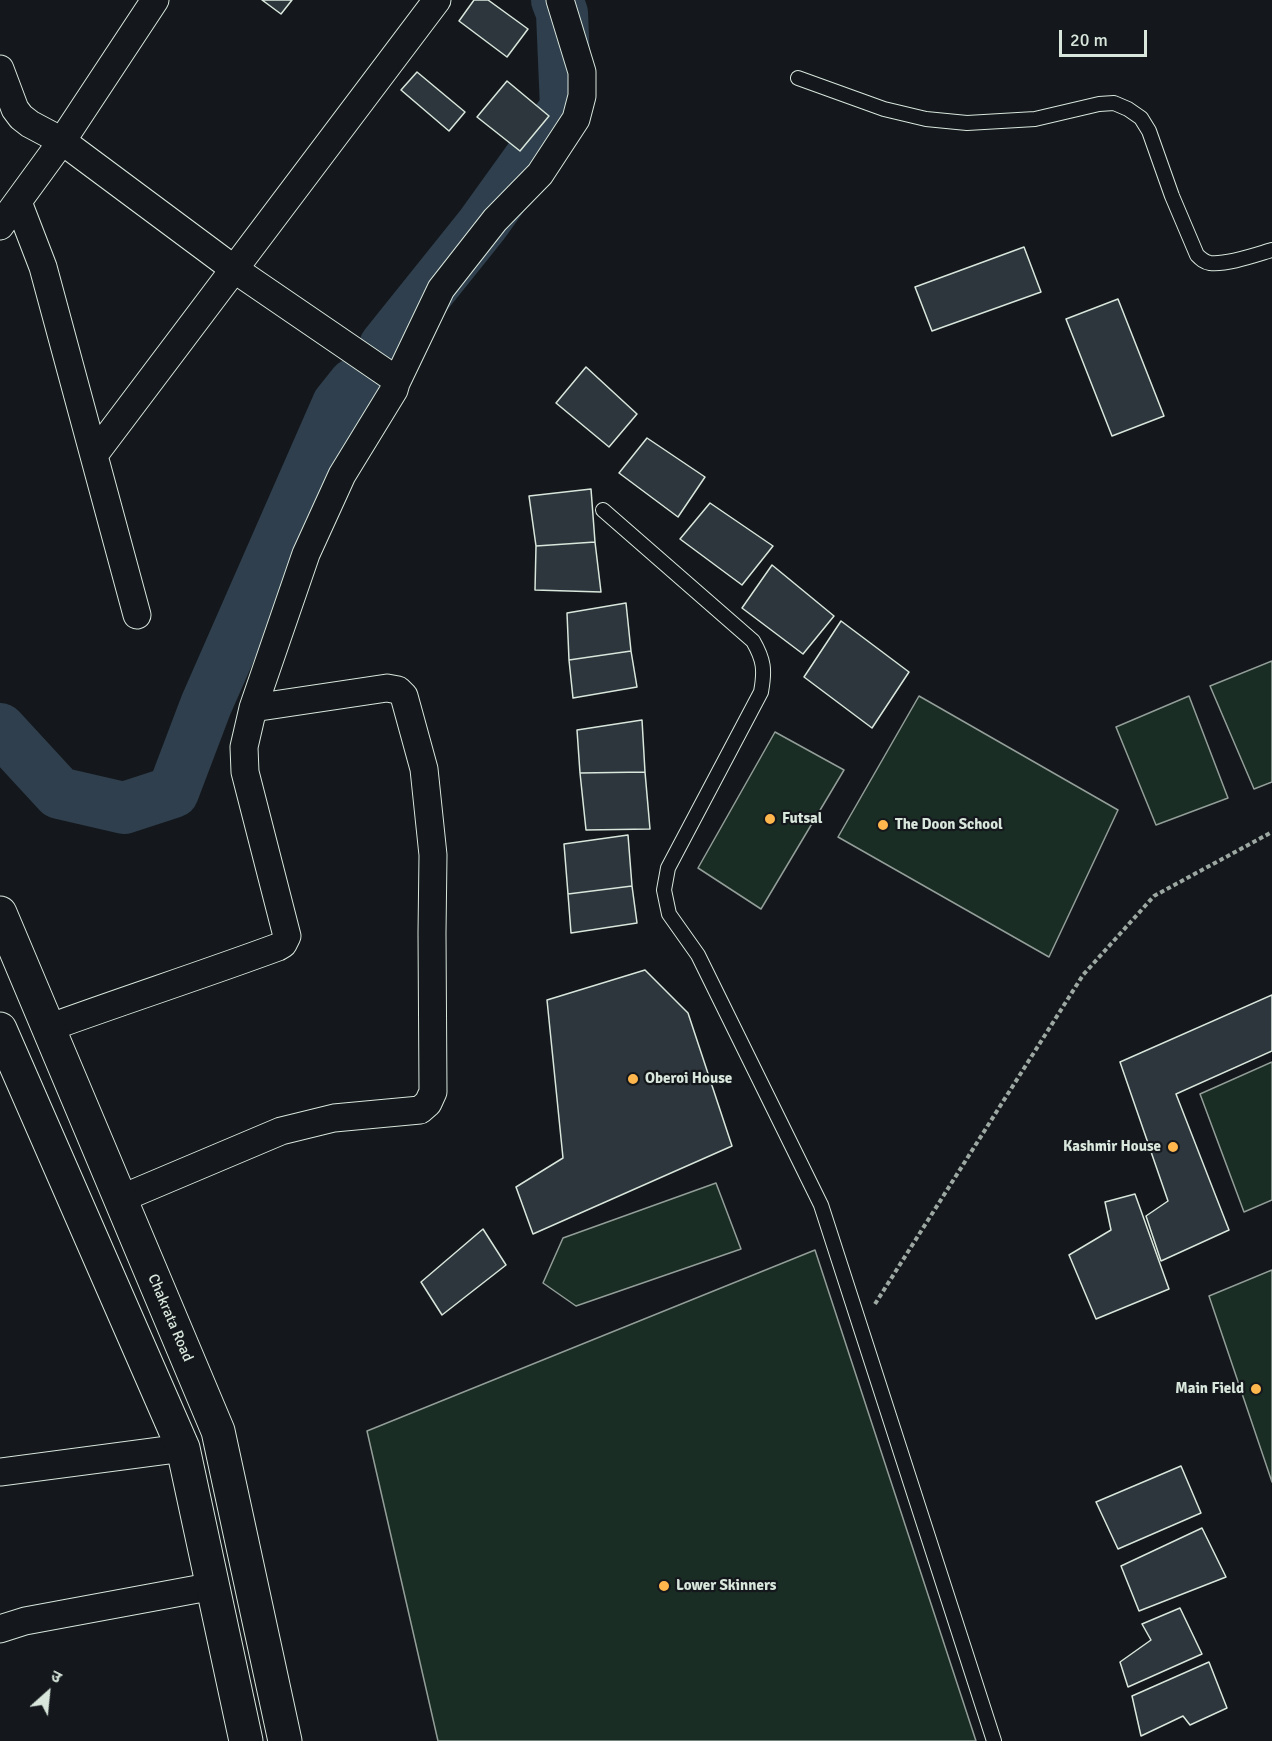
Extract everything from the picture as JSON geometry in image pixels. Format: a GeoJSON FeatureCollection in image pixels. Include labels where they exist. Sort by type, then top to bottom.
{"type":"FeatureCollection","features":[{"type":"Feature","properties":{"kind":"main road","name":"Chakrata Road"},"geometry":{"type":"LineString","coordinates":[[0,913],[218,1431],[285,1741]]}},
{"type":"Feature","properties":{"kind":"main road"},"geometry":{"type":"LineString","coordinates":[[0,1029],[183,1448],[246,1741]]}},
{"type":"Feature","properties":{"kind":"street"},"geometry":{"type":"LineString","coordinates":[[0,226],[62,141],[155,0]]}},
{"type":"Feature","properties":{"kind":"street"},"geometry":{"type":"LineString","coordinates":[[94,455],[437,0]]}},
{"type":"Feature","properties":{"kind":"street"},"geometry":{"type":"LineString","coordinates":[[48,1028],[210,973],[283,944],[286,936],[245,772],[244,747],[253,708],[306,554],[342,475],[394,390],[441,289],[495,220],[540,174],[576,120],[582,96],[582,72],[560,0]]}},
{"type":"Feature","properties":{"kind":"street"},"geometry":{"type":"LineString","coordinates":[[0,69],[15,109],[30,124],[62,141],[234,269],[392,377],[396,383]]}},
{"type":"Feature","properties":{"kind":"street"},"geometry":{"type":"LineString","coordinates":[[18,202],[43,267],[138,615]]}},
{"type":"Feature","properties":{"kind":"street"},"geometry":{"type":"LineString","coordinates":[[120,1199],[280,1131],[334,1118],[420,1110],[428,1103],[433,1092],[433,855],[424,769],[404,696],[398,690],[387,688],[253,708]]}},
{"type":"Feature","properties":{"kind":"street"},"geometry":{"type":"LineString","coordinates":[[0,1472],[183,1448]]}},
{"type":"Feature","properties":{"kind":"street"},"geometry":{"type":"LineString","coordinates":[[0,1629],[25,1621],[214,1586]]}},
{"type":"Feature","properties":{"kind":"lane"},"geometry":{"type":"LineString","coordinates":[[798,78],[884,109],[926,119],[967,123],[1035,119],[1114,103],[1141,118],[1149,131],[1172,196],[1197,255],[1203,261],[1224,262],[1272,250]]}},
{"type":"Feature","properties":{"kind":"lane"},"geometry":{"type":"LineString","coordinates":[[603,510],[753,641],[761,657],[764,675],[761,692],[668,868],[664,891],[669,914],[698,956],[821,1205],[994,1741]]}},
{"type":"Feature","properties":{"kind":"path"},"geometry":{"type":"LineString","coordinates":[[861,1326],[1083,975],[1154,896],[1272,832]]}},
{"type":"Feature","properties":{"kind":"green space"},"geometry":{"type":"Polygon","coordinates":[[[1272,661],[1272,782],[1254,789],[1210,686],[1272,661]]]}},
{"type":"Feature","properties":{"kind":"green space"},"geometry":{"type":"Polygon","coordinates":[[[919,696],[1118,810],[1049,957],[838,837],[919,696]]]}},
{"type":"Feature","properties":{"kind":"green space"},"geometry":{"type":"Polygon","coordinates":[[[1189,696],[1228,798],[1156,825],[1116,727],[1189,696]]]}},
{"type":"Feature","properties":{"kind":"green space","name":"Futsal"},"geometry":{"type":"Polygon","coordinates":[[[775,732],[844,770],[761,909],[698,868],[775,732]]]}},
{"type":"Feature","properties":{"kind":"green space"},"geometry":{"type":"Polygon","coordinates":[[[1272,1062],[1272,1200],[1244,1212],[1200,1094],[1272,1062]]]}},
{"type":"Feature","properties":{"kind":"green space"},"geometry":{"type":"Polygon","coordinates":[[[716,1183],[741,1249],[576,1306],[543,1283],[563,1238],[716,1183]]]}},
{"type":"Feature","properties":{"kind":"green space","name":"Lower Skinners"},"geometry":{"type":"Polygon","coordinates":[[[815,1250],[976,1741],[438,1741],[367,1431],[815,1250]]]}},
{"type":"Feature","properties":{"kind":"green space","name":"Main Field"},"geometry":{"type":"Polygon","coordinates":[[[1272,1270],[1272,1482],[1209,1296],[1272,1270]]]}},
{"type":"Feature","properties":{"kind":"building"},"geometry":{"type":"Polygon","coordinates":[[[262,0],[292,0],[281,14],[262,0]]]}},
{"type":"Feature","properties":{"kind":"building"},"geometry":{"type":"Polygon","coordinates":[[[474,0],[488,0],[528,29],[507,57],[459,21],[474,0]]]}},
{"type":"Feature","properties":{"kind":"building"},"geometry":{"type":"Polygon","coordinates":[[[417,72],[465,112],[449,131],[401,90],[417,72]]]}},
{"type":"Feature","properties":{"kind":"building"},"geometry":{"type":"Polygon","coordinates":[[[507,81],[549,116],[520,151],[477,117],[507,81]]]}},
{"type":"Feature","properties":{"kind":"building"},"geometry":{"type":"Polygon","coordinates":[[[1024,247],[1041,292],[932,331],[915,287],[1024,247]]]}},
{"type":"Feature","properties":{"kind":"building"},"geometry":{"type":"Polygon","coordinates":[[[1118,299],[1164,416],[1112,436],[1066,319],[1118,299]]]}},
{"type":"Feature","properties":{"kind":"building"},"geometry":{"type":"Polygon","coordinates":[[[586,367],[637,414],[609,447],[556,403],[586,367]]]}},
{"type":"Feature","properties":{"kind":"building"},"geometry":{"type":"Polygon","coordinates":[[[647,438],[705,477],[678,517],[619,473],[647,438]]]}},
{"type":"Feature","properties":{"kind":"building"},"geometry":{"type":"Polygon","coordinates":[[[591,489],[595,542],[536,546],[529,496],[591,489]]]}},
{"type":"Feature","properties":{"kind":"building"},"geometry":{"type":"Polygon","coordinates":[[[710,503],[773,546],[742,585],[680,539],[710,503]]]}},
{"type":"Feature","properties":{"kind":"building"},"geometry":{"type":"Polygon","coordinates":[[[595,542],[601,592],[535,590],[536,546],[595,542]]]}},
{"type":"Feature","properties":{"kind":"building"},"geometry":{"type":"Polygon","coordinates":[[[772,565],[834,616],[803,654],[742,608],[772,565]]]}},
{"type":"Feature","properties":{"kind":"building"},"geometry":{"type":"Polygon","coordinates":[[[626,603],[631,651],[569,660],[567,613],[626,603]]]}},
{"type":"Feature","properties":{"kind":"building"},"geometry":{"type":"Polygon","coordinates":[[[841,621],[909,672],[872,728],[804,677],[841,621]]]}},
{"type":"Feature","properties":{"kind":"building"},"geometry":{"type":"Polygon","coordinates":[[[631,651],[637,687],[573,698],[569,660],[631,651]]]}},
{"type":"Feature","properties":{"kind":"building"},"geometry":{"type":"Polygon","coordinates":[[[642,720],[645,772],[580,773],[577,730],[642,720]]]}},
{"type":"Feature","properties":{"kind":"building"},"geometry":{"type":"Polygon","coordinates":[[[645,772],[650,829],[586,830],[580,773],[645,772]]]}},
{"type":"Feature","properties":{"kind":"building"},"geometry":{"type":"Polygon","coordinates":[[[628,835],[632,886],[568,894],[564,844],[628,835]]]}},
{"type":"Feature","properties":{"kind":"building"},"geometry":{"type":"Polygon","coordinates":[[[632,886],[637,923],[571,933],[568,894],[632,886]]]}},
{"type":"Feature","properties":{"kind":"building","name":"Oberoi House"},"geometry":{"type":"Polygon","coordinates":[[[645,970],[688,1013],[732,1146],[533,1234],[516,1187],[563,1158],[547,1000],[645,970]]]}},
{"type":"Feature","properties":{"kind":"building","name":"Kashmir House"},"geometry":{"type":"Polygon","coordinates":[[[1272,995],[1272,1051],[1176,1094],[1229,1230],[1161,1261],[1146,1216],[1168,1201],[1120,1062],[1272,995]]]}},
{"type":"Feature","properties":{"kind":"building"},"geometry":{"type":"Polygon","coordinates":[[[1135,1194],[1169,1289],[1096,1319],[1069,1255],[1111,1230],[1105,1202],[1135,1194]]]}},
{"type":"Feature","properties":{"kind":"building"},"geometry":{"type":"Polygon","coordinates":[[[483,1229],[506,1265],[442,1315],[421,1282],[483,1229]]]}},
{"type":"Feature","properties":{"kind":"building"},"geometry":{"type":"Polygon","coordinates":[[[1181,1466],[1201,1513],[1118,1549],[1096,1502],[1181,1466]]]}},
{"type":"Feature","properties":{"kind":"building"},"geometry":{"type":"Polygon","coordinates":[[[1202,1528],[1226,1577],[1139,1611],[1121,1566],[1202,1528]]]}},
{"type":"Feature","properties":{"kind":"building"},"geometry":{"type":"Polygon","coordinates":[[[1180,1608],[1202,1654],[1128,1687],[1120,1662],[1151,1640],[1142,1624],[1180,1608]]]}},
{"type":"Feature","properties":{"kind":"building"},"geometry":{"type":"Polygon","coordinates":[[[1209,1662],[1227,1708],[1190,1725],[1183,1716],[1141,1736],[1132,1696],[1209,1662]]]}},
{"type":"Feature","properties":{"kind":"waterway"},"geometry":{"type":"LineString","coordinates":[[385,346],[482,225],[566,108],[562,13],[557,0]]}},
{"type":"Feature","properties":{"kind":"waterway"},"geometry":{"type":"LineString","coordinates":[[0,729],[59,793],[124,808],[173,792],[206,705],[338,404],[354,384]]}},
{"type":"Feature","properties":{"kind":"place","name":"Futsal"},"geometry":{"type":"Point","coordinates":[770,819]}},
{"type":"Feature","properties":{"kind":"place","name":"The Doon School"},"geometry":{"type":"Point","coordinates":[883,825]}},
{"type":"Feature","properties":{"kind":"place","name":"Oberoi House"},"geometry":{"type":"Point","coordinates":[633,1079]}},
{"type":"Feature","properties":{"kind":"place","name":"Kashmir House"},"geometry":{"type":"Point","coordinates":[1173,1147]}},
{"type":"Feature","properties":{"kind":"place","name":"Main Field"},"geometry":{"type":"Point","coordinates":[1256,1389]}},
{"type":"Feature","properties":{"kind":"place","name":"Lower Skinners"},"geometry":{"type":"Point","coordinates":[664,1586]}}]}
